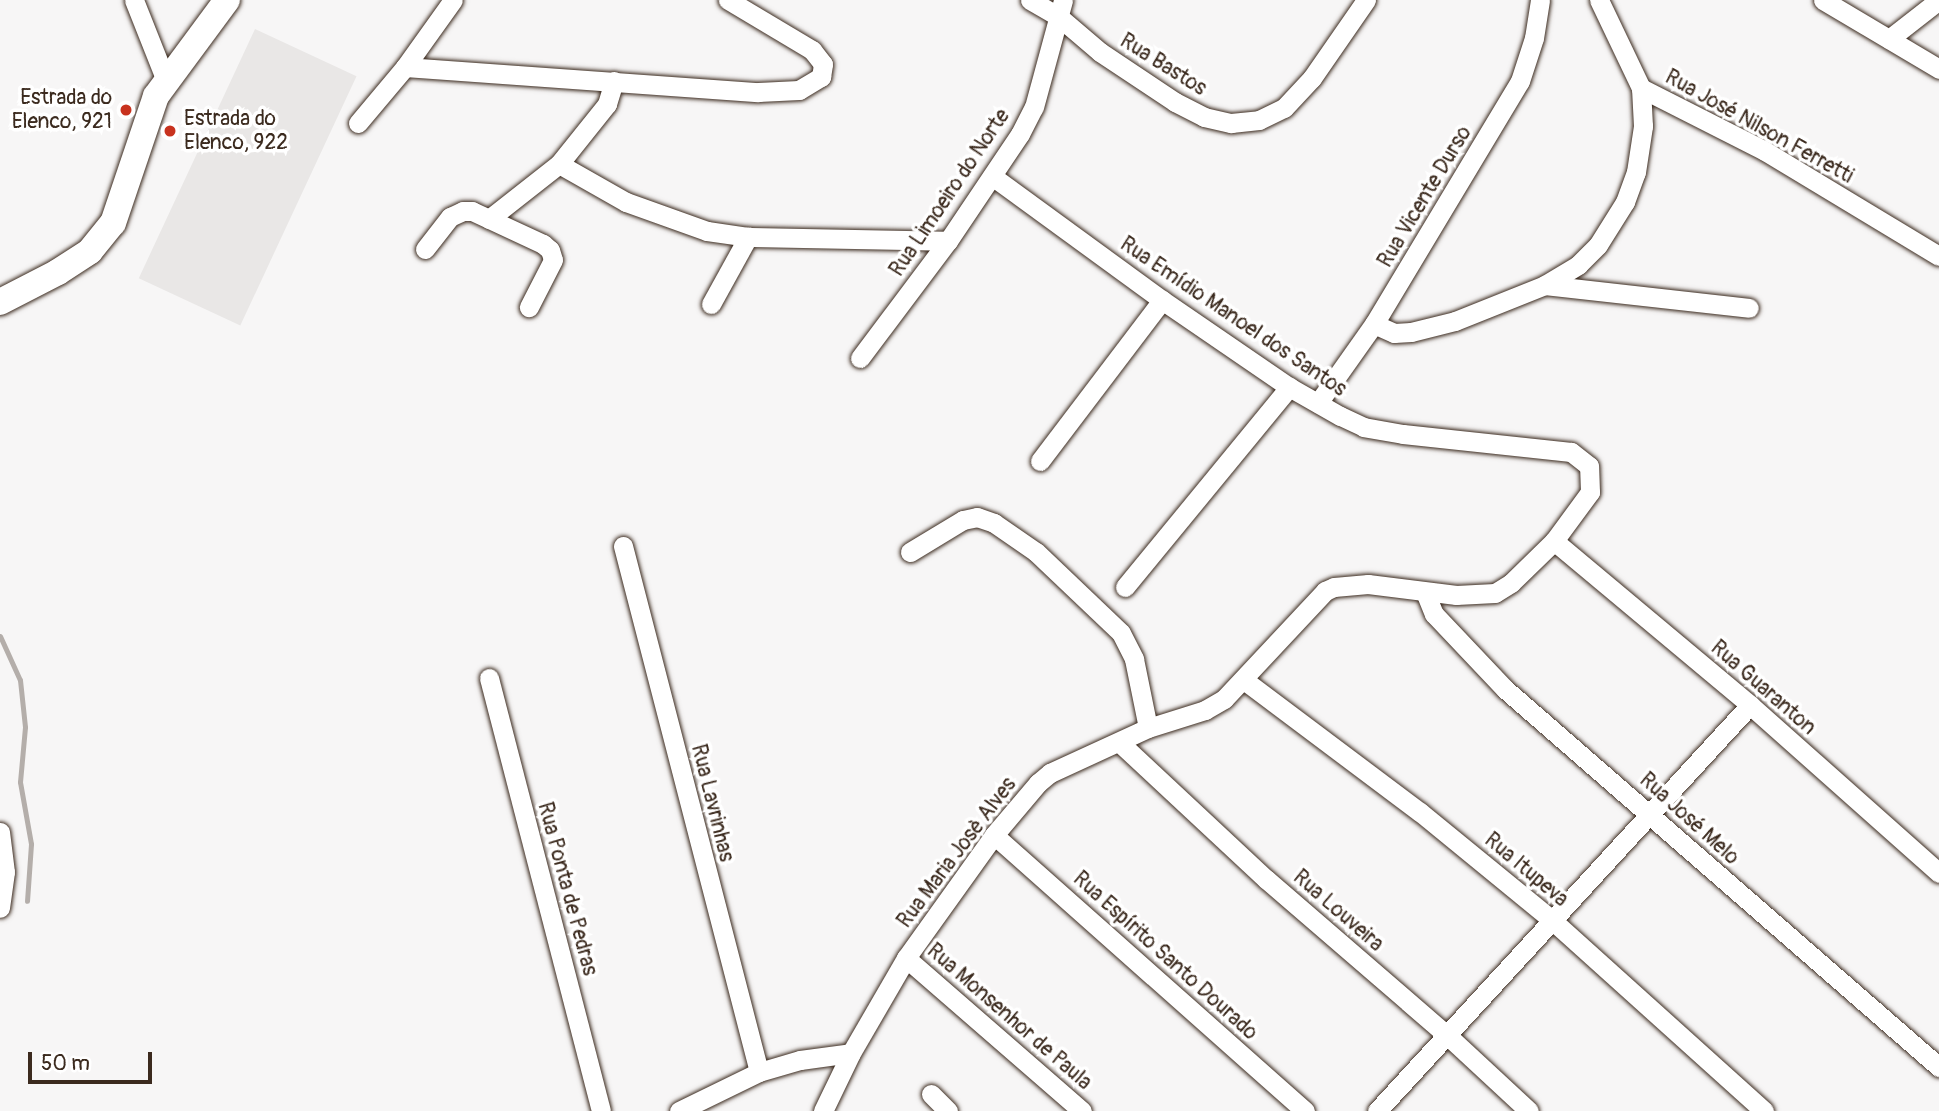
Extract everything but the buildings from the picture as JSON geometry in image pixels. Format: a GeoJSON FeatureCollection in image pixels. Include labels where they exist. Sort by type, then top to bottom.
{"type":"FeatureCollection","features":[{"type":"Feature","properties":{"kind":"street"},"geometry":{"type":"LineString","coordinates":[[134,0],[166,81]]}},
{"type":"Feature","properties":{"kind":"street"},"geometry":{"type":"LineString","coordinates":[[0,302],[58,272],[90,251],[113,223],[130,179],[149,115],[166,81],[227,0]]}},
{"type":"Feature","properties":{"kind":"street"},"geometry":{"type":"LineString","coordinates":[[358,123],[405,67],[453,0]]}},
{"type":"Feature","properties":{"kind":"street"},"geometry":{"type":"LineString","coordinates":[[405,67],[786,92],[810,86],[821,77],[823,64],[812,50],[728,0]]}},
{"type":"Feature","properties":{"kind":"street","name":"Rua Bastos"},"geometry":{"type":"LineString","coordinates":[[1030,0],[1061,9],[1100,52],[1148,86],[1204,117],[1231,123],[1259,120],[1284,107],[1312,78],[1366,0]]}},
{"type":"Feature","properties":{"kind":"street","name":"Rua Vicente Durso"},"geometry":{"type":"LineString","coordinates":[[1318,403],[1374,324],[1520,81],[1534,38],[1540,0]]}},
{"type":"Feature","properties":{"kind":"street","name":"Rua José Nilson Ferretti"},"geometry":{"type":"LineString","coordinates":[[1599,0],[1641,88],[1765,151],[1939,256]]}},
{"type":"Feature","properties":{"kind":"street"},"geometry":{"type":"LineString","coordinates":[[1823,0],[1939,68]]}},
{"type":"Feature","properties":{"kind":"street"},"geometry":{"type":"LineString","coordinates":[[1889,39],[1939,0]]}},
{"type":"Feature","properties":{"kind":"street","name":"Rua Limoeiro do Norte"},"geometry":{"type":"LineString","coordinates":[[860,358],[948,241],[1034,107],[1061,9]]}},
{"type":"Feature","properties":{"kind":"street"},"geometry":{"type":"LineString","coordinates":[[489,219],[559,164],[607,104],[614,81]]}},
{"type":"Feature","properties":{"kind":"street"},"geometry":{"type":"LineString","coordinates":[[1374,324],[1394,333],[1411,332],[1455,321],[1545,285],[1578,265],[1598,245],[1625,202],[1636,172],[1643,126],[1641,88]]}},
{"type":"Feature","properties":{"kind":"street"},"geometry":{"type":"LineString","coordinates":[[559,164],[626,202],[671,221],[748,237],[948,241]]}},
{"type":"Feature","properties":{"kind":"street","name":"Rua Emídio Manoel dos Santos"},"geometry":{"type":"LineString","coordinates":[[992,176],[1162,300],[1289,387],[1364,427],[1403,434],[1547,447],[1581,457],[1589,466],[1590,492],[1554,541]]}},
{"type":"Feature","properties":{"kind":"street"},"geometry":{"type":"LineString","coordinates":[[425,249],[456,213],[472,211],[543,244],[552,255],[551,267],[528,307]]}},
{"type":"Feature","properties":{"kind":"street"},"geometry":{"type":"LineString","coordinates":[[711,304],[748,237]]}},
{"type":"Feature","properties":{"kind":"street"},"geometry":{"type":"LineString","coordinates":[[1545,285],[1749,309]]}},
{"type":"Feature","properties":{"kind":"street"},"geometry":{"type":"LineString","coordinates":[[1040,461],[1162,300]]}},
{"type":"Feature","properties":{"kind":"street"},"geometry":{"type":"LineString","coordinates":[[1125,587],[1289,387]]}},
{"type":"Feature","properties":{"kind":"street"},"geometry":{"type":"LineString","coordinates":[[911,552],[963,520],[976,517],[994,523],[1036,552],[1121,633],[1134,659],[1148,728]]}},
{"type":"Feature","properties":{"kind":"street","name":"Rua Maria Josè Alves"},"geometry":{"type":"LineString","coordinates":[[824,1111],[850,1053],[906,958],[995,835],[1038,783],[1050,773],[1071,762],[1120,744],[1148,728],[1205,710],[1244,680],[1325,591],[1334,587],[1368,584],[1478,596],[1495,593],[1511,583],[1554,541]]}},
{"type":"Feature","properties":{"kind":"street","name":"Rua Guaranton"},"geometry":{"type":"LineString","coordinates":[[1554,541],[1750,705],[1939,873]]}},
{"type":"Feature","properties":{"kind":"street","name":"Rua Lavrinhas"},"geometry":{"type":"LineString","coordinates":[[623,546],[759,1072]]}},
{"type":"Feature","properties":{"kind":"street","name":"Rua José Melo"},"geometry":{"type":"LineString","coordinates":[[1425,592],[1434,614],[1506,689],[1939,1067]]}},
{"type":"Feature","properties":{"kind":"street","name":"Rua Ponta de Pedras"},"geometry":{"type":"LineString","coordinates":[[489,678],[601,1111]]}},
{"type":"Feature","properties":{"kind":"street","name":"Rua Itupeva"},"geometry":{"type":"LineString","coordinates":[[1244,680],[1420,812],[1553,921],[1764,1111]]}},
{"type":"Feature","properties":{"kind":"street"},"geometry":{"type":"LineString","coordinates":[[1377,1111],[1750,705]]}},
{"type":"Feature","properties":{"kind":"street","name":"Rua Louveira"},"geometry":{"type":"LineString","coordinates":[[1120,744],[1266,879],[1448,1036],[1530,1111]]}},
{"type":"Feature","properties":{"kind":"street"},"geometry":{"type":"LineString","coordinates":[[0,835],[5,872],[0,908]]}},
{"type":"Feature","properties":{"kind":"street","name":"Rua Espírito Santo Dourado"},"geometry":{"type":"LineString","coordinates":[[995,835],[1305,1111]]}},
{"type":"Feature","properties":{"kind":"street","name":"Rua Monsenhor de Paula"},"geometry":{"type":"LineString","coordinates":[[906,958],[1082,1111]]}},
{"type":"Feature","properties":{"kind":"street"},"geometry":{"type":"LineString","coordinates":[[679,1111],[759,1072],[800,1060],[850,1053]]}},
{"type":"Feature","properties":{"kind":"street"},"geometry":{"type":"LineString","coordinates":[[931,1094],[948,1111]]}},
{"type":"Feature","properties":{"kind":"shaded area"},"geometry":{"type":"Polygon","coordinates":[[[255,29],[357,76],[240,326],[139,278],[255,29]]]}},
{"type":"Feature","properties":{"kind":"waterway"},"geometry":{"type":"LineString","coordinates":[[0,636],[20,680],[25,727],[20,782],[31,844],[27,901]]}},
{"type":"Feature","properties":{"kind":"place","name":"Estrada do Elenco, 921"},"geometry":{"type":"Point","coordinates":[126,110]}},
{"type":"Feature","properties":{"kind":"place","name":"Estrada do Elenco, 922"},"geometry":{"type":"Point","coordinates":[170,131]}}]}
